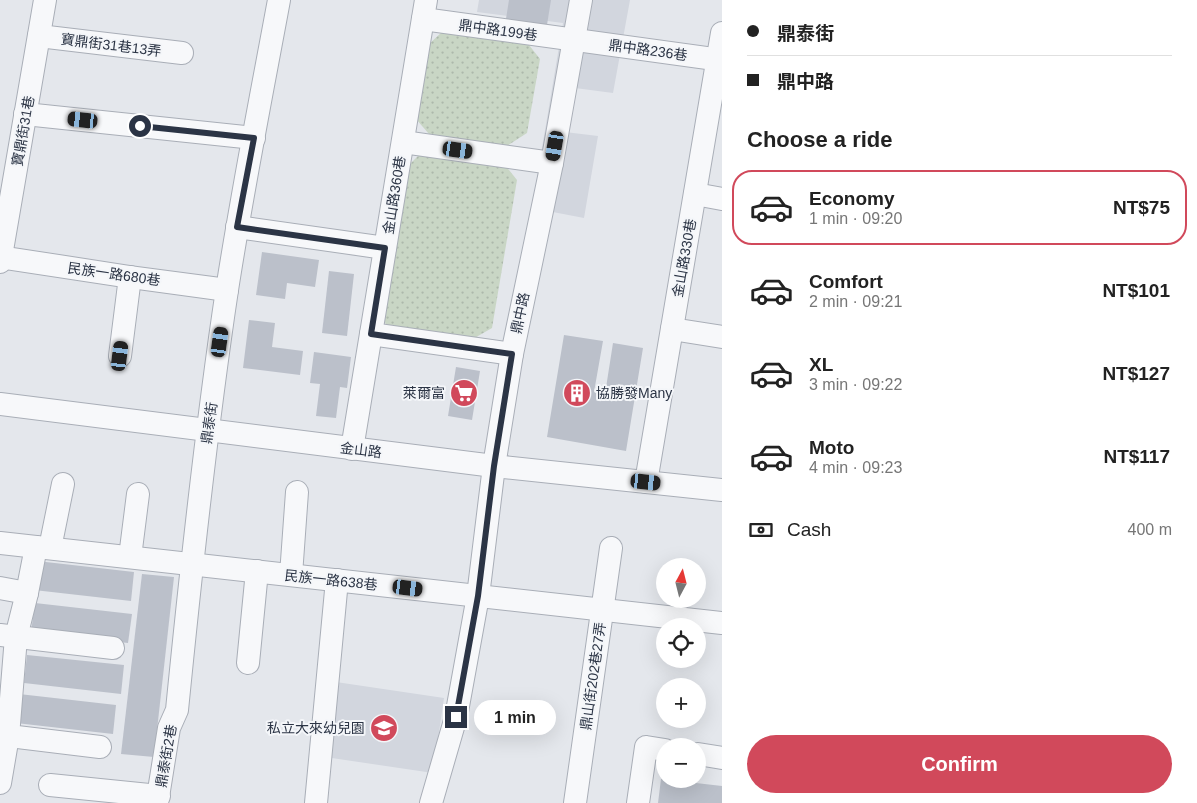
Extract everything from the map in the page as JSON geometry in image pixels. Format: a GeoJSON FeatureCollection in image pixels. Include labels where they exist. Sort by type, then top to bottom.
{"type":"FeatureCollection","features":[{"type":"Feature","properties":{"kind":"street","name":"寶鼎街31巷"},"geometry":{"type":"LineString","coordinates":[[0,259],[45,0]]}},
{"type":"Feature","properties":{"kind":"street","name":"鼎泰街"},"geometry":{"type":"LineString","coordinates":[[177,710],[191,564],[207,430],[237,227],[278,0]]}},
{"type":"Feature","properties":{"kind":"street","name":"鼎中路"},"geometry":{"type":"LineString","coordinates":[[431,803],[456,717],[478,596],[494,466],[512,354],[552,164],[581,0]]}},
{"type":"Feature","properties":{"kind":"street","name":"鼎中路199巷"},"geometry":{"type":"LineString","coordinates":[[424,10],[574,40]]}},
{"type":"Feature","properties":{"kind":"street","name":"金山路360巷"},"geometry":{"type":"LineString","coordinates":[[352,448],[424,10]]}},
{"type":"Feature","properties":{"kind":"street","name":"金山路330巷"},"geometry":{"type":"LineString","coordinates":[[646,482],[720,59],[722,33]]}},
{"type":"Feature","properties":{"kind":"street","name":"寶鼎街31巷13弄"},"geometry":{"type":"LineString","coordinates":[[39,36],[182,53]]}},
{"type":"Feature","properties":{"kind":"street","name":"鼎中路236巷"},"geometry":{"type":"LineString","coordinates":[[574,40],[720,59]]}},
{"type":"Feature","properties":{"kind":"street"},"geometry":{"type":"LineString","coordinates":[[26,114],[254,138]]}},
{"type":"Feature","properties":{"kind":"street"},"geometry":{"type":"LineString","coordinates":[[402,142],[552,164]]}},
{"type":"Feature","properties":{"kind":"street"},"geometry":{"type":"LineString","coordinates":[[695,194],[722,198]]}},
{"type":"Feature","properties":{"kind":"street"},"geometry":{"type":"LineString","coordinates":[[237,227],[385,248]]}},
{"type":"Feature","properties":{"kind":"street","name":"民族一路680巷"},"geometry":{"type":"LineString","coordinates":[[0,259],[227,290]]}},
{"type":"Feature","properties":{"kind":"street"},"geometry":{"type":"LineString","coordinates":[[120,356],[130,277]]}},
{"type":"Feature","properties":{"kind":"street"},"geometry":{"type":"LineString","coordinates":[[672,329],[722,337]]}},
{"type":"Feature","properties":{"kind":"street"},"geometry":{"type":"LineString","coordinates":[[371,334],[512,354]]}},
{"type":"Feature","properties":{"kind":"street","name":"金山路"},"geometry":{"type":"LineString","coordinates":[[0,404],[494,466],[722,490]]}},
{"type":"Feature","properties":{"kind":"street"},"geometry":{"type":"LineString","coordinates":[[0,782],[8,636],[27,593],[62,484]]}},
{"type":"Feature","properties":{"kind":"street"},"geometry":{"type":"LineString","coordinates":[[291,575],[297,492]]}},
{"type":"Feature","properties":{"kind":"street"},"geometry":{"type":"LineString","coordinates":[[130,557],[138,494]]}},
{"type":"Feature","properties":{"kind":"street","name":"民族一路638巷"},"geometry":{"type":"LineString","coordinates":[[0,542],[722,623]]}},
{"type":"Feature","properties":{"kind":"street","name":"鼎山街202巷27弄"},"geometry":{"type":"LineString","coordinates":[[575,803],[612,548]]}},
{"type":"Feature","properties":{"kind":"street"},"geometry":{"type":"LineString","coordinates":[[248,663],[257,571]]}},
{"type":"Feature","properties":{"kind":"street"},"geometry":{"type":"LineString","coordinates":[[316,803],[337,580]]}},
{"type":"Feature","properties":{"kind":"street"},"geometry":{"type":"LineString","coordinates":[[0,588],[27,593]]}},
{"type":"Feature","properties":{"kind":"street"},"geometry":{"type":"LineString","coordinates":[[8,636],[113,648]]}},
{"type":"Feature","properties":{"kind":"street","name":"鼎泰街2巷"},"geometry":{"type":"LineString","coordinates":[[158,800],[168,728],[177,710]]}},
{"type":"Feature","properties":{"kind":"street"},"geometry":{"type":"LineString","coordinates":[[4,735],[100,746]]}},
{"type":"Feature","properties":{"kind":"street"},"geometry":{"type":"LineString","coordinates":[[638,803],[646,747],[656,749]]}},
{"type":"Feature","properties":{"kind":"street"},"geometry":{"type":"LineString","coordinates":[[706,755],[722,758]]}},
{"type":"Feature","properties":{"kind":"street"},"geometry":{"type":"LineString","coordinates":[[50,785],[158,800]]}},
{"type":"Feature","properties":{"kind":"shaded area"},"geometry":{"type":"Polygon","coordinates":[[[479,0],[630,0],[613,93],[575,88],[565,132],[598,136],[584,218],[532,208],[563,23],[477,12],[479,0]]]}},
{"type":"Feature","properties":{"kind":"shaded area","name":"私立大來幼兒園"},"geometry":{"type":"Polygon","coordinates":[[[336,682],[444,698],[433,773],[325,757],[336,682]]]}},
{"type":"Feature","properties":{"kind":"green space"},"geometry":{"type":"Polygon","coordinates":[[[442,32],[529,45],[540,59],[527,133],[507,146],[429,134],[416,119],[428,45],[442,32]]]}},
{"type":"Feature","properties":{"kind":"green space"},"geometry":{"type":"Polygon","coordinates":[[[421,153],[505,165],[517,180],[492,328],[471,340],[387,328],[381,310],[406,168],[421,153]]]}},
{"type":"Feature","properties":{"kind":"building"},"geometry":{"type":"Polygon","coordinates":[[[509,0],[551,0],[546,31],[505,25],[509,0]]]}},
{"type":"Feature","properties":{"kind":"building"},"geometry":{"type":"Polygon","coordinates":[[[262,252],[319,260],[315,287],[287,283],[285,299],[256,295],[262,252]]]}},
{"type":"Feature","properties":{"kind":"building"},"geometry":{"type":"Polygon","coordinates":[[[329,271],[354,274],[347,336],[322,333],[329,271]]]}},
{"type":"Feature","properties":{"kind":"building"},"geometry":{"type":"Polygon","coordinates":[[[249,320],[275,323],[272,347],[303,351],[300,375],[243,368],[249,320]]]}},
{"type":"Feature","properties":{"kind":"building","name":"協勝發Many"},"geometry":{"type":"Polygon","coordinates":[[[564,335],[603,341],[594,392],[605,394],[613,343],[643,348],[626,451],[547,437],[564,335]]]}},
{"type":"Feature","properties":{"kind":"building"},"geometry":{"type":"Polygon","coordinates":[[[314,352],[351,357],[347,388],[340,387],[336,418],[316,416],[320,384],[310,383],[314,352]]]}},
{"type":"Feature","properties":{"kind":"building","name":"萊爾富"},"geometry":{"type":"Polygon","coordinates":[[[456,367],[480,371],[472,420],[448,416],[456,367]]]}},
{"type":"Feature","properties":{"kind":"building"},"geometry":{"type":"Polygon","coordinates":[[[37,561],[134,572],[131,601],[34,590],[37,561]]]}},
{"type":"Feature","properties":{"kind":"building"},"geometry":{"type":"Polygon","coordinates":[[[142,574],[174,577],[154,757],[121,754],[142,574]]]}},
{"type":"Feature","properties":{"kind":"building"},"geometry":{"type":"Polygon","coordinates":[[[35,603],[132,614],[128,643],[31,632],[35,603]]]}},
{"type":"Feature","properties":{"kind":"building"},"geometry":{"type":"Polygon","coordinates":[[[27,655],[124,665],[121,694],[24,683],[27,655]]]}},
{"type":"Feature","properties":{"kind":"building"},"geometry":{"type":"Polygon","coordinates":[[[19,694],[116,705],[113,734],[16,723],[19,694]]]}},
{"type":"Feature","properties":{"kind":"building"},"geometry":{"type":"Polygon","coordinates":[[[706,784],[722,786],[722,803],[658,803],[660,788],[706,788],[706,784]]]}},
{"type":"Feature","properties":{"kind":"place","name":"萊爾富"},"geometry":{"type":"Point","coordinates":[464,393]}},
{"type":"Feature","properties":{"kind":"place","name":"協勝發Many"},"geometry":{"type":"Point","coordinates":[577,393]}},
{"type":"Feature","properties":{"kind":"place","name":"私立大來幼兒園"},"geometry":{"type":"Point","coordinates":[384,728]}},
{"type":"Feature","properties":{"kind":"route"},"geometry":{"type":"LineString","coordinates":[[140,126],[254,138],[237,227],[385,248],[371,334],[512,354],[494,466],[478,596],[456,717]]}}]}
